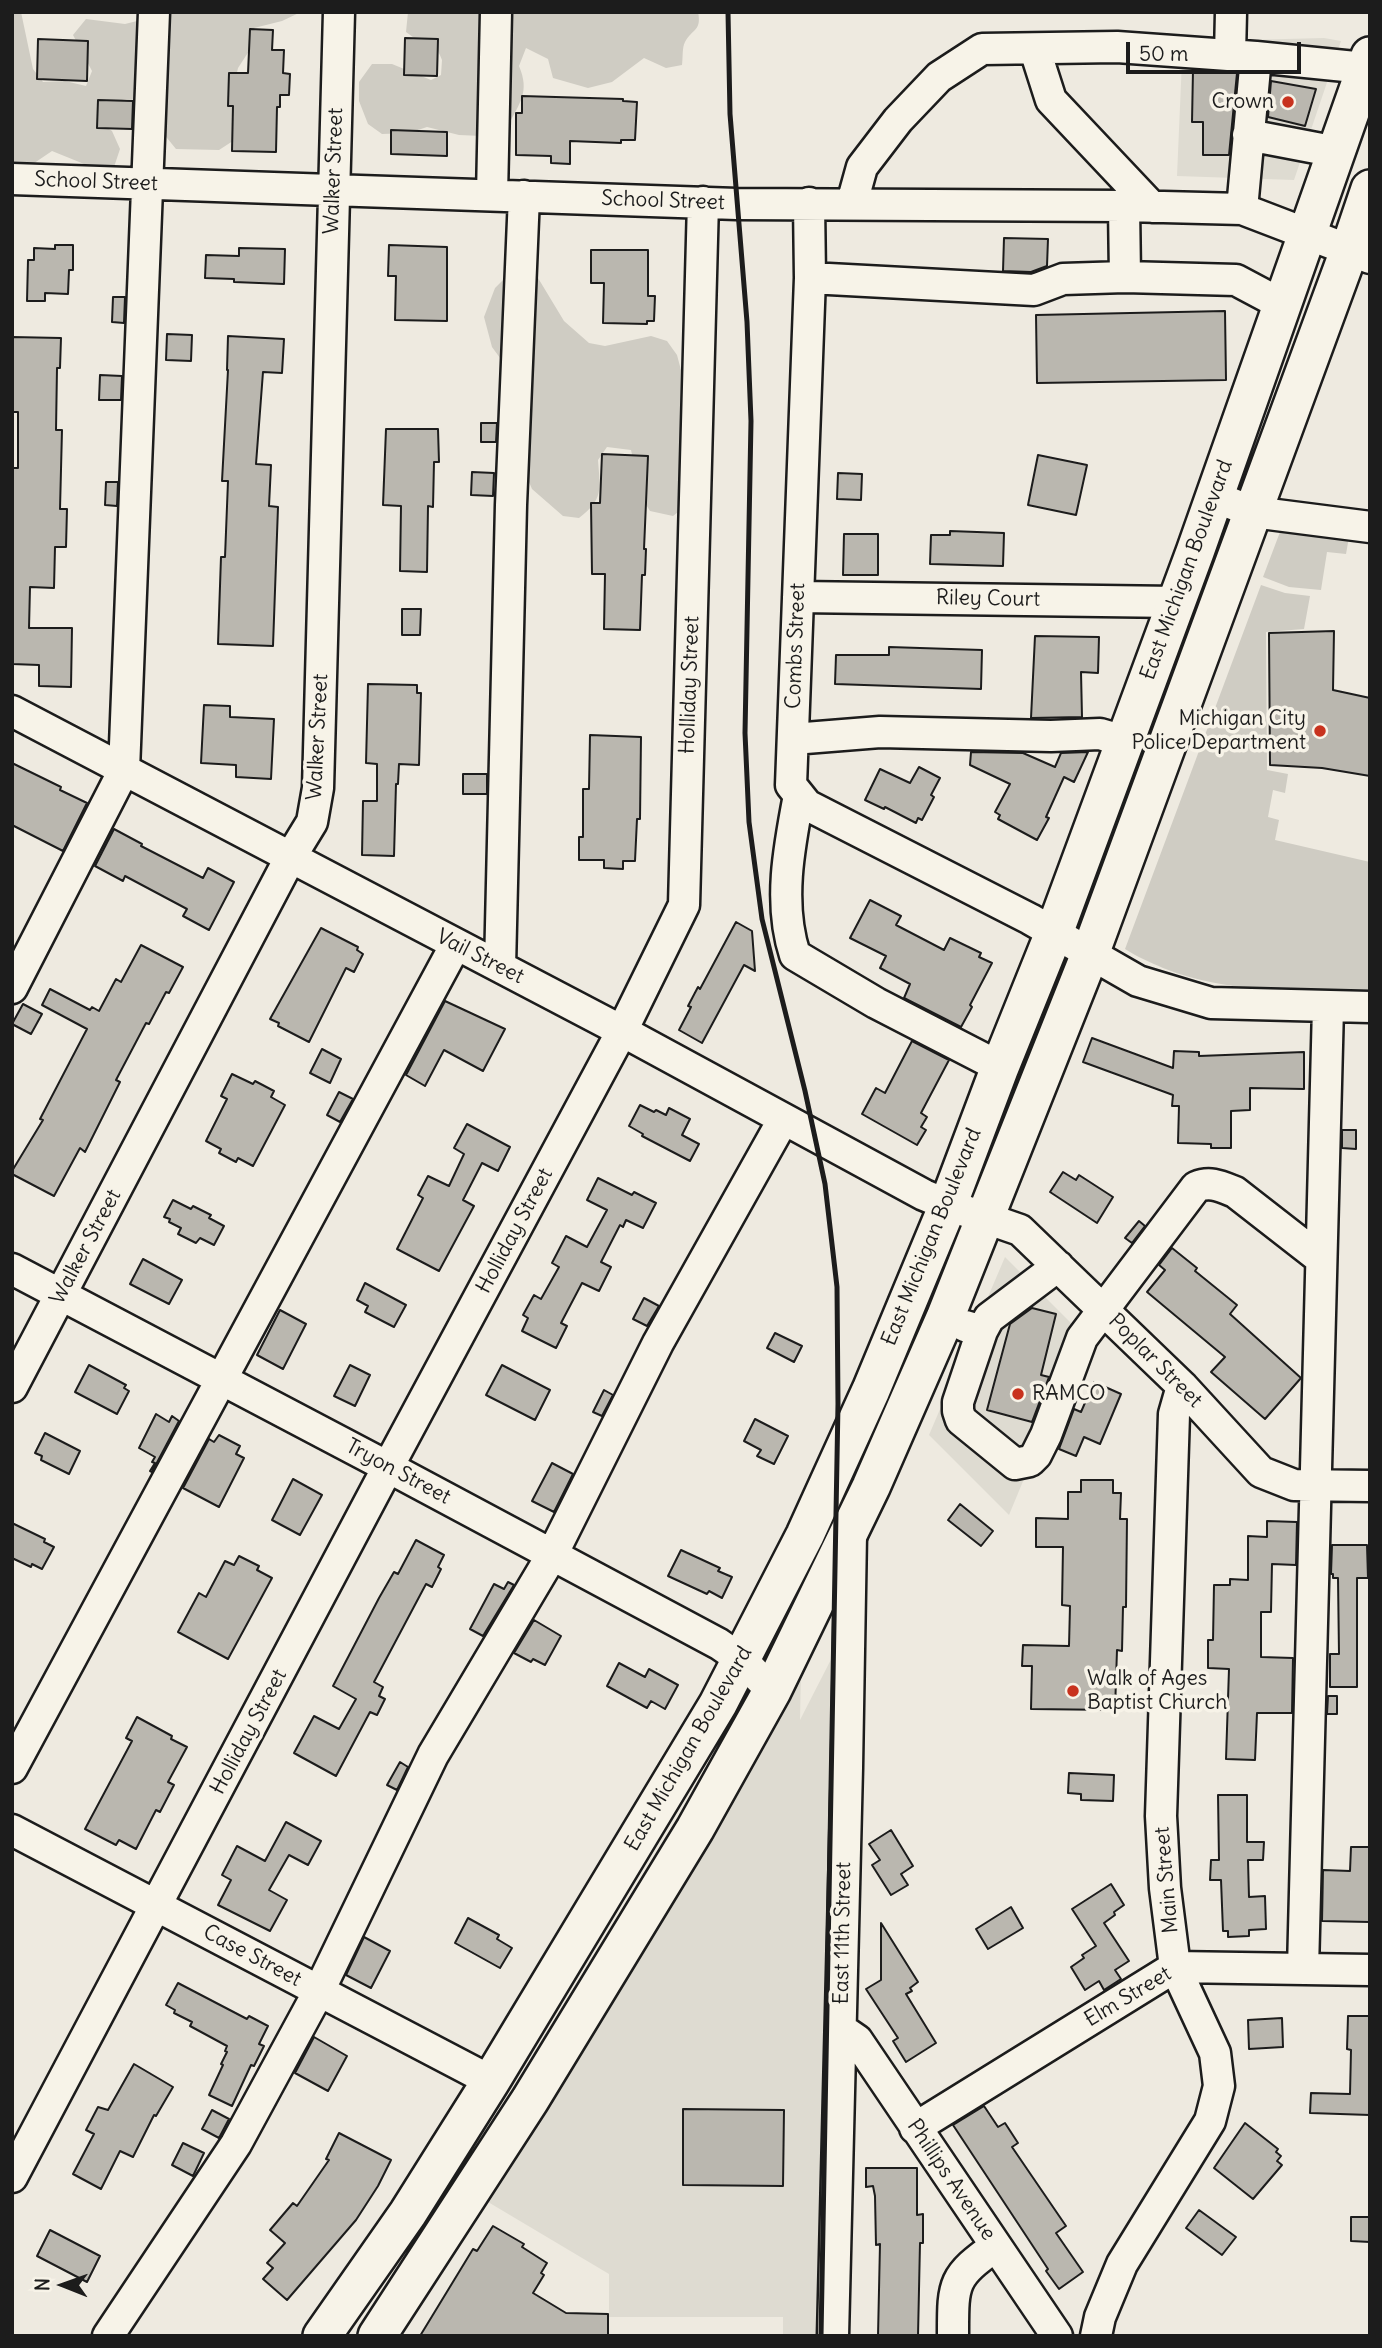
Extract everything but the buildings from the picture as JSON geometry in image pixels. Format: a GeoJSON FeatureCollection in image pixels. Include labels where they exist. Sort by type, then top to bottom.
{"type":"FeatureCollection","features":[{"type":"Feature","properties":{"kind":"main road","name":"East Michigan Boulevard"},"geometry":{"type":"LineString","coordinates":[[332,2332],[491,2081],[718,1704],[805,1535],[871,1390],[948,1205],[1054,933],[1215,497],[1368,62]]}},
{"type":"Feature","properties":{"kind":"main road","name":"East Michigan Boulevard"},"geometry":{"type":"LineString","coordinates":[[377,2336],[551,2065],[695,1829],[772,1692],[891,1445],[945,1318],[1090,954],[1252,512],[1359,255],[1370,189]]}},
{"type":"Feature","properties":{"kind":"street"},"geometry":{"type":"LineString","coordinates":[[12,988],[124,770],[154,12]]}},
{"type":"Feature","properties":{"kind":"street","name":"Walker Street"},"geometry":{"type":"LineString","coordinates":[[12,1387],[290,858],[312,822],[318,789],[339,12]]}},
{"type":"Feature","properties":{"kind":"street"},"geometry":{"type":"LineString","coordinates":[[492,195],[496,12]]}},
{"type":"Feature","properties":{"kind":"street"},"geometry":{"type":"LineString","coordinates":[[1231,12],[1243,56],[1248,135],[1242,209]]}},
{"type":"Feature","properties":{"kind":"street"},"geometry":{"type":"LineString","coordinates":[[852,203],[862,167],[898,120],[939,77],[982,50],[1117,47],[1368,62]]}},
{"type":"Feature","properties":{"kind":"street"},"geometry":{"type":"LineString","coordinates":[[1035,50],[1051,100],[1138,206],[1125,277]]}},
{"type":"Feature","properties":{"kind":"street"},"geometry":{"type":"LineString","coordinates":[[1248,135],[1337,152]]}},
{"type":"Feature","properties":{"kind":"street","name":"School Street"},"geometry":{"type":"LineString","coordinates":[[12,179],[703,202],[1242,209],[1359,255]]}},
{"type":"Feature","properties":{"kind":"street"},"geometry":{"type":"LineString","coordinates":[[500,967],[511,505],[524,196]]}},
{"type":"Feature","properties":{"kind":"street","name":"Holliday Street"},"geometry":{"type":"LineString","coordinates":[[12,2177],[622,1031],[684,905],[703,202]]}},
{"type":"Feature","properties":{"kind":"street","name":"Combs Street"},"geometry":{"type":"LineString","coordinates":[[799,795],[791,785],[810,278],[809,203]]}},
{"type":"Feature","properties":{"kind":"street"},"geometry":{"type":"LineString","coordinates":[[810,278],[1034,290],[1063,279],[1125,277],[1236,280],[1283,305]]}},
{"type":"Feature","properties":{"kind":"street"},"geometry":{"type":"LineString","coordinates":[[1215,497],[1252,512],[1370,527]]}},
{"type":"Feature","properties":{"kind":"street","name":"Riley Court"},"geometry":{"type":"LineString","coordinates":[[798,597],[1177,601]]}},
{"type":"Feature","properties":{"kind":"street","name":"Vail Street"},"geometry":{"type":"LineString","coordinates":[[12,711],[948,1205]]}},
{"type":"Feature","properties":{"kind":"street"},"geometry":{"type":"LineString","coordinates":[[793,739],[880,732],[1051,736],[1100,734],[1124,741]]}},
{"type":"Feature","properties":{"kind":"street"},"geometry":{"type":"LineString","coordinates":[[799,795],[807,805],[1054,933],[1138,981],[1211,1003],[1370,1007]]}},
{"type":"Feature","properties":{"kind":"street"},"geometry":{"type":"LineString","coordinates":[[799,795],[786,884],[787,917],[795,955],[876,1003],[1000,1067]]}},
{"type":"Feature","properties":{"kind":"street"},"geometry":{"type":"LineString","coordinates":[[12,1768],[456,944]]}},
{"type":"Feature","properties":{"kind":"street"},"geometry":{"type":"LineString","coordinates":[[1303,1969],[1328,1007]]}},
{"type":"Feature","properties":{"kind":"street"},"geometry":{"type":"LineString","coordinates":[[108,2336],[236,2144],[319,1991],[433,1755],[552,1555],[658,1343],[783,1120]]}},
{"type":"Feature","properties":{"kind":"street"},"geometry":{"type":"LineString","coordinates":[[1058,1266],[989,1318],[958,1402],[961,1420],[1015,1464],[1030,1461],[1036,1455],[1082,1338],[1196,1187],[1206,1183],[1235,1192],[1321,1259]]}},
{"type":"Feature","properties":{"kind":"street","name":"Poplar Street"},"geometry":{"type":"LineString","coordinates":[[948,1205],[1020,1230],[1182,1386],[1261,1472],[1294,1485],[1370,1486]]}},
{"type":"Feature","properties":{"kind":"street","name":"Tryon Street"},"geometry":{"type":"LineString","coordinates":[[12,1269],[719,1644],[742,1660],[772,1692]]}},
{"type":"Feature","properties":{"kind":"street"},"geometry":{"type":"LineString","coordinates":[[945,1318],[982,1331]]}},
{"type":"Feature","properties":{"kind":"street","name":"Main Street"},"geometry":{"type":"LineString","coordinates":[[1096,2336],[1100,2317],[1122,2264],[1210,2121],[1219,2086],[1215,2053],[1175,1967],[1161,1816],[1174,1414],[1182,1386]]}},
{"type":"Feature","properties":{"kind":"street","name":"East 11th Street"},"geometry":{"type":"LineString","coordinates":[[833,2336],[851,1530]]}},
{"type":"Feature","properties":{"kind":"street","name":"Case Street"},"geometry":{"type":"LineString","coordinates":[[12,1830],[491,2081]]}},
{"type":"Feature","properties":{"kind":"street","name":"Elm Street"},"geometry":{"type":"LineString","coordinates":[[915,2128],[1175,1967],[1370,1970]]}},
{"type":"Feature","properties":{"kind":"street","name":"Phillips Avenue"},"geometry":{"type":"LineString","coordinates":[[841,2029],[857,2040],[1057,2336]]}},
{"type":"Feature","properties":{"kind":"street"},"geometry":{"type":"LineString","coordinates":[[953,2336],[955,2289],[961,2275],[970,2264],[996,2246]]}},
{"type":"Feature","properties":{"kind":"shaded area"},"geometry":{"type":"Polygon","coordinates":[[[12,12],[21,12],[33,69],[43,82],[65,81],[86,86],[92,71],[73,35],[86,19],[125,24],[141,20],[142,12],[301,12],[282,21],[254,28],[251,48],[238,68],[231,99],[246,120],[236,139],[219,150],[176,149],[136,100],[127,99],[100,104],[100,123],[112,131],[120,149],[114,167],[89,166],[52,151],[24,170],[12,164],[12,12]]]}},
{"type":"Feature","properties":{"kind":"shaded area"},"geometry":{"type":"Polygon","coordinates":[[[408,12],[698,12],[699,23],[684,44],[682,65],[666,68],[644,58],[612,82],[588,88],[553,78],[548,59],[526,48],[519,66],[524,83],[520,103],[508,126],[482,136],[459,135],[427,127],[409,133],[382,134],[368,124],[359,101],[359,82],[372,64],[392,64],[431,80],[441,75],[442,60],[436,46],[417,40],[406,32],[408,12]]]}},
{"type":"Feature","properties":{"kind":"shaded area"},"geometry":{"type":"Polygon","coordinates":[[[1183,37],[1246,40],[1324,38],[1341,41],[1294,180],[1177,176],[1183,37]]]}},
{"type":"Feature","properties":{"kind":"shaded area"},"geometry":{"type":"Polygon","coordinates":[[[524,272],[538,278],[564,321],[589,343],[605,346],[651,336],[667,341],[677,355],[686,389],[681,415],[690,490],[686,506],[673,516],[650,511],[642,498],[631,450],[607,447],[598,460],[597,499],[579,518],[563,516],[532,489],[523,468],[511,373],[492,347],[484,317],[495,288],[506,277],[524,272]]]}},
{"type":"Feature","properties":{"kind":"shaded area"},"geometry":{"type":"Polygon","coordinates":[[[1280,532],[1349,537],[1346,554],[1327,552],[1321,590],[1289,587],[1263,577],[1280,532]]]}},
{"type":"Feature","properties":{"kind":"shaded area"},"geometry":{"type":"Polygon","coordinates":[[[1261,585],[1285,593],[1310,596],[1304,629],[1266,632],[1267,770],[1288,774],[1285,793],[1273,790],[1268,817],[1279,820],[1275,840],[1370,862],[1370,991],[1265,989],[1214,983],[1163,968],[1125,949],[1261,585]]]}},
{"type":"Feature","properties":{"kind":"shaded area"},"geometry":{"type":"Polygon","coordinates":[[[1005,1257],[1080,1332],[1009,1515],[929,1435],[1005,1257]]]}},
{"type":"Feature","properties":{"kind":"shaded area"},"geometry":{"type":"Polygon","coordinates":[[[843,1636],[830,2336],[783,2336],[783,2317],[609,2317],[609,2274],[483,2199],[801,1671],[800,1720],[843,1636]]]}},
{"type":"Feature","properties":{"kind":"railway"},"geometry":{"type":"LineString","coordinates":[[728,12],[730,114],[747,322],[751,421],[745,733],[749,822],[762,919],[825,1184],[837,1287],[838,1404],[821,2336]]}},
{"type":"Feature","properties":{"kind":"place","name":"Crown"},"geometry":{"type":"Point","coordinates":[1288,102]}},
{"type":"Feature","properties":{"kind":"place","name":"Michigan City Police Department"},"geometry":{"type":"Point","coordinates":[1320,731]}},
{"type":"Feature","properties":{"kind":"place","name":"RAMCO"},"geometry":{"type":"Point","coordinates":[1018,1394]}},
{"type":"Feature","properties":{"kind":"place","name":"Walk of Ages Baptist Church"},"geometry":{"type":"Point","coordinates":[1073,1691]}}]}
